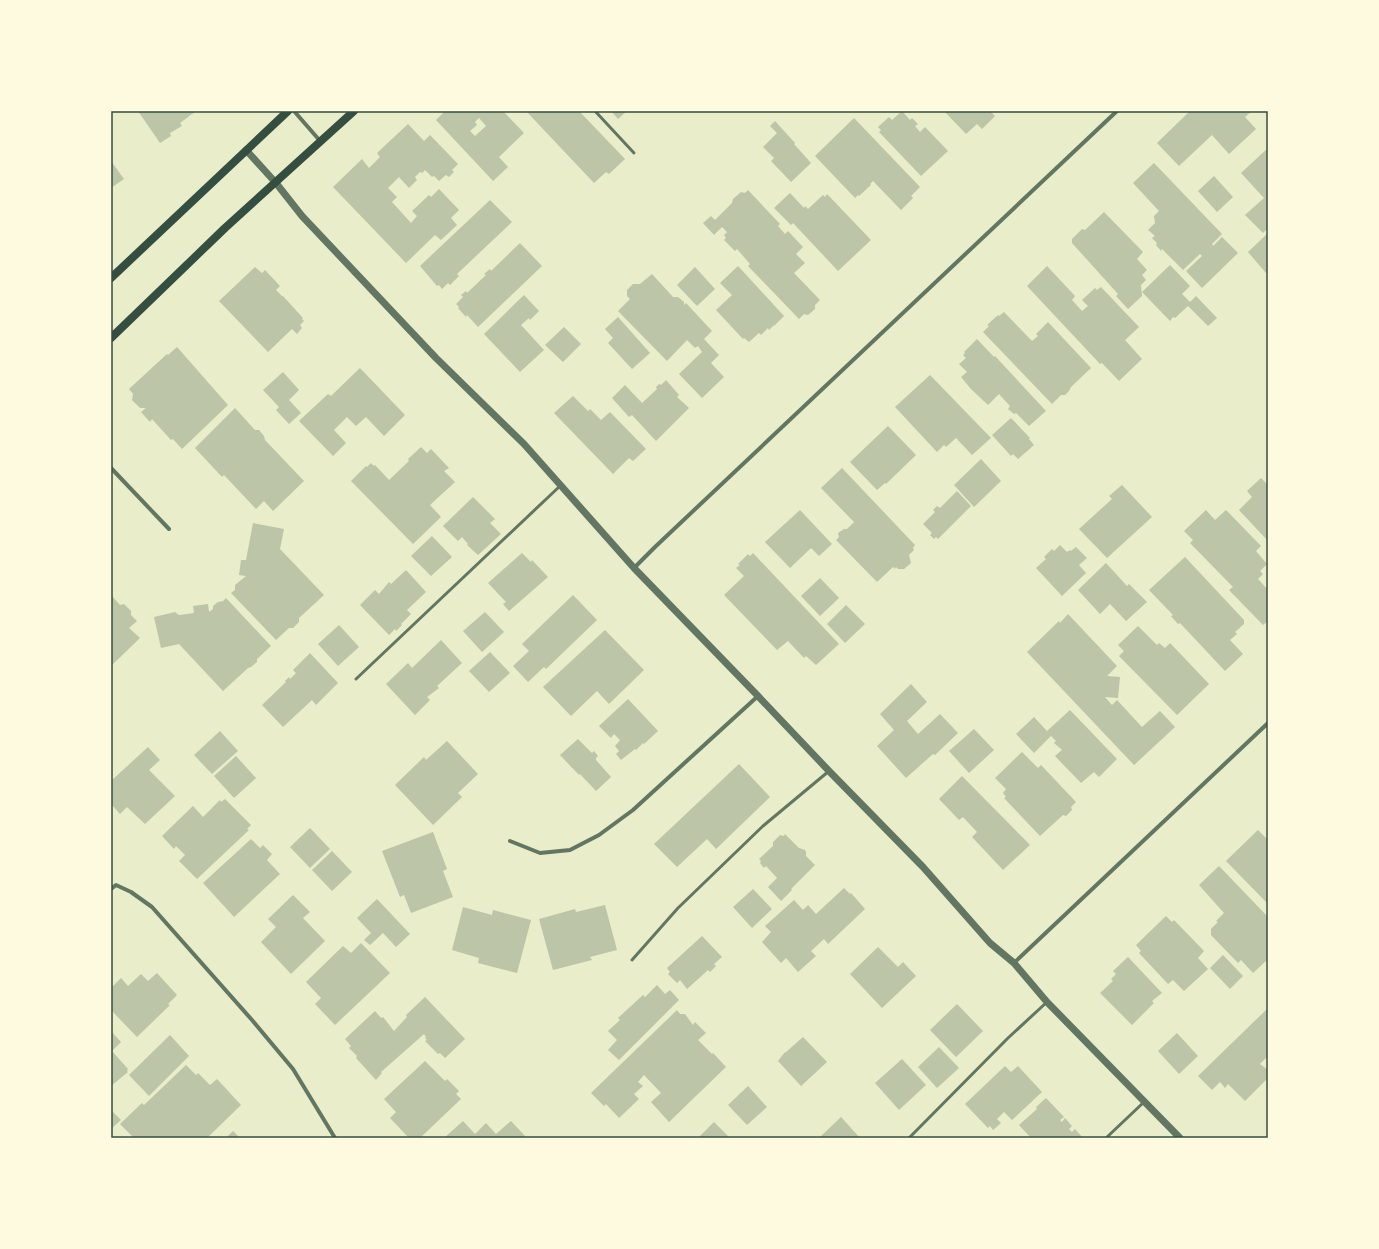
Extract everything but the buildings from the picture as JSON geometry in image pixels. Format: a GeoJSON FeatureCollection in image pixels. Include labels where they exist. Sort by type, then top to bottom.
{"type":"FeatureCollection","features":[{"type":"Feature","properties":{"kind":"main road"},"geometry":{"type":"LineString","coordinates":[[111,278],[288,111]]}},
{"type":"Feature","properties":{"kind":"main road"},"geometry":{"type":"LineString","coordinates":[[111,338],[224,228],[276,183],[354,111]]}},
{"type":"Feature","properties":{"kind":"street"},"geometry":{"type":"LineString","coordinates":[[294,111],[321,142]]}},
{"type":"Feature","properties":{"kind":"street"},"geometry":{"type":"LineString","coordinates":[[634,568],[1117,111]]}},
{"type":"Feature","properties":{"kind":"street"},"geometry":{"type":"LineString","coordinates":[[246,150],[276,183],[302,216],[431,353],[524,444],[634,568],[829,772],[923,867],[990,943],[1014,963],[1047,1002],[1145,1100],[1180,1138]]}},
{"type":"Feature","properties":{"kind":"street"},"geometry":{"type":"LineString","coordinates":[[111,468],[169,529]]}},
{"type":"Feature","properties":{"kind":"street"},"geometry":{"type":"LineString","coordinates":[[510,841],[540,853],[570,850],[599,835],[633,810],[758,696]]}},
{"type":"Feature","properties":{"kind":"street"},"geometry":{"type":"LineString","coordinates":[[1014,963],[1268,722]]}},
{"type":"Feature","properties":{"kind":"street"},"geometry":{"type":"LineString","coordinates":[[111,888],[116,885],[131,892],[152,907],[252,1020],[293,1069],[335,1138]]}},
{"type":"Feature","properties":{"kind":"lane"},"geometry":{"type":"LineString","coordinates":[[595,111],[634,153]]}},
{"type":"Feature","properties":{"kind":"lane"},"geometry":{"type":"LineString","coordinates":[[356,679],[560,486]]}},
{"type":"Feature","properties":{"kind":"lane"},"geometry":{"type":"LineString","coordinates":[[632,960],[678,908],[751,837],[829,772]]}},
{"type":"Feature","properties":{"kind":"lane"},"geometry":{"type":"LineString","coordinates":[[909,1138],[1008,1038],[1047,1002]]}},
{"type":"Feature","properties":{"kind":"lane"},"geometry":{"type":"LineString","coordinates":[[1106,1138],[1145,1100]]}}]}
